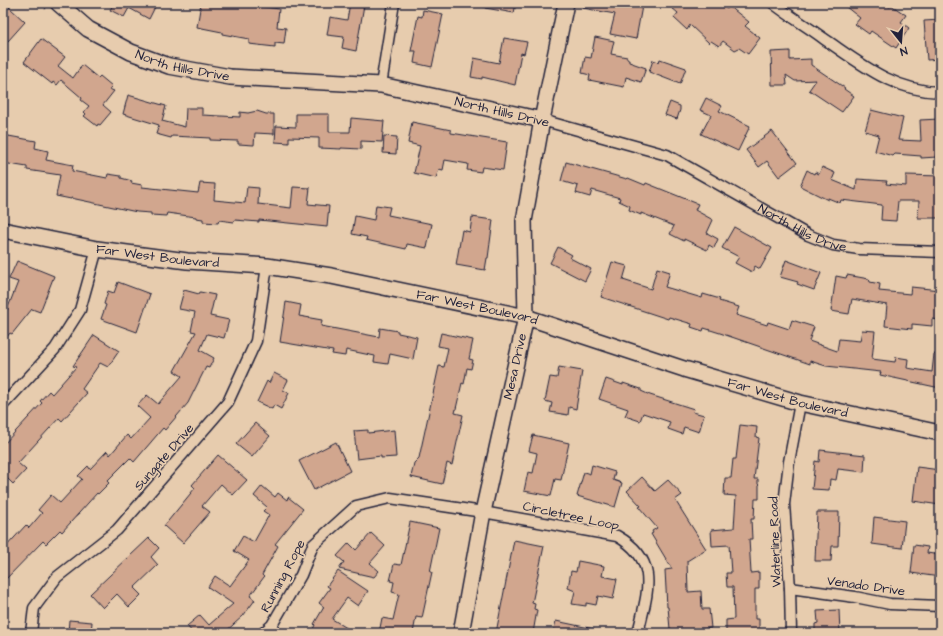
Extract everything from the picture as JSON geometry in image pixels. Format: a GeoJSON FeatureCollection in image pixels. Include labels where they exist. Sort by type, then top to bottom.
{"type":"FeatureCollection","features":[{"type":"Feature","properties":{"kind":"street","name":"North Hills Drive"},"geometry":{"type":"LineString","coordinates":[[58,3],[88,29],[131,52],[169,66],[230,77],[381,85],[542,120],[667,155],[808,234],[833,245],[859,249],[940,252]]}},
{"type":"Feature","properties":{"kind":"street"},"geometry":{"type":"LineString","coordinates":[[381,85],[394,3]]}},
{"type":"Feature","properties":{"kind":"street","name":"Mesa Drive"},"geometry":{"type":"LineString","coordinates":[[461,633],[483,512],[526,317],[524,221],[542,120],[566,3]]}},
{"type":"Feature","properties":{"kind":"street"},"geometry":{"type":"LineString","coordinates":[[773,3],[866,66],[894,83],[924,92],[940,92]]}},
{"type":"Feature","properties":{"kind":"street","name":"Far West Boulevard"},"geometry":{"type":"LineString","coordinates":[[3,230],[97,249],[187,261],[267,266],[332,276],[526,317],[684,369],[800,403],[940,433]]}},
{"type":"Feature","properties":{"kind":"street"},"geometry":{"type":"LineString","coordinates":[[3,405],[55,349],[80,310],[97,249]]}},
{"type":"Feature","properties":{"kind":"street","name":"Sungate Drive"},"geometry":{"type":"LineString","coordinates":[[31,633],[34,608],[57,577],[117,530],[228,402],[256,341],[267,266]]}},
{"type":"Feature","properties":{"kind":"street","name":"Waterline Road"},"geometry":{"type":"LineString","coordinates":[[791,633],[790,588],[784,504],[789,462],[800,403]]}},
{"type":"Feature","properties":{"kind":"street","name":"Running Rope"},"geometry":{"type":"LineString","coordinates":[[263,633],[272,625],[301,575],[313,545],[356,506],[390,498],[483,512]]}},
{"type":"Feature","properties":{"kind":"street","name":"Circletree Loop"},"geometry":{"type":"LineString","coordinates":[[483,512],[617,536],[628,542],[638,552],[646,568],[648,588],[638,633]]}},
{"type":"Feature","properties":{"kind":"street","name":"Venado Drive"},"geometry":{"type":"LineString","coordinates":[[790,588],[855,597],[890,604],[940,606]]}},
{"type":"Feature","properties":{"kind":"building"},"geometry":{"type":"Polygon","coordinates":[[[114,3],[157,3],[149,19],[129,8],[124,17],[110,10],[114,3]]]}},
{"type":"Feature","properties":{"kind":"building"},"geometry":{"type":"Polygon","coordinates":[[[201,3],[209,5],[210,3],[244,3],[279,9],[277,27],[286,28],[284,44],[275,43],[275,47],[249,44],[249,39],[197,27],[201,3]]]}},
{"type":"Feature","properties":{"kind":"building"},"geometry":{"type":"Polygon","coordinates":[[[350,3],[364,5],[356,51],[342,48],[344,37],[327,35],[330,17],[347,20],[350,3]]]}},
{"type":"Feature","properties":{"kind":"building"},"geometry":{"type":"Polygon","coordinates":[[[485,3],[516,3],[514,13],[485,8],[485,3]]]}},
{"type":"Feature","properties":{"kind":"building"},"geometry":{"type":"Polygon","coordinates":[[[583,3],[627,3],[642,6],[636,39],[610,34],[615,14],[583,8],[583,3]]]}},
{"type":"Feature","properties":{"kind":"building"},"geometry":{"type":"Polygon","coordinates":[[[666,3],[720,3],[727,9],[729,6],[749,22],[745,26],[760,38],[748,54],[739,48],[735,50],[723,41],[719,46],[711,41],[709,43],[690,25],[687,30],[674,18],[678,13],[666,3]]]}},
{"type":"Feature","properties":{"kind":"building"},"geometry":{"type":"Polygon","coordinates":[[[841,3],[883,3],[890,7],[891,5],[906,15],[901,22],[909,28],[896,48],[871,31],[869,34],[855,24],[860,18],[841,3]]]}},
{"type":"Feature","properties":{"kind":"building"},"geometry":{"type":"Polygon","coordinates":[[[9,7],[25,22],[8,41],[3,37],[3,14],[9,7]]]}},
{"type":"Feature","properties":{"kind":"building"},"geometry":{"type":"Polygon","coordinates":[[[423,10],[443,14],[432,67],[414,63],[416,51],[411,51],[418,16],[422,17],[423,10]]]}},
{"type":"Feature","properties":{"kind":"building"},"geometry":{"type":"Polygon","coordinates":[[[940,20],[940,59],[927,60],[924,21],[940,20]]]}},
{"type":"Feature","properties":{"kind":"building"},"geometry":{"type":"Polygon","coordinates":[[[595,37],[614,41],[611,54],[627,57],[629,62],[646,68],[641,82],[626,77],[624,87],[589,80],[590,75],[582,73],[585,57],[591,58],[595,37]]]}},
{"type":"Feature","properties":{"kind":"building"},"geometry":{"type":"Polygon","coordinates":[[[504,38],[527,42],[524,54],[521,53],[515,85],[482,77],[482,79],[471,77],[474,58],[499,63],[504,38]]]}},
{"type":"Feature","properties":{"kind":"building"},"geometry":{"type":"Polygon","coordinates":[[[41,39],[65,57],[58,66],[73,78],[82,65],[98,78],[100,76],[112,86],[109,89],[114,91],[103,105],[111,112],[100,125],[98,124],[97,126],[84,116],[86,114],[84,112],[89,106],[61,80],[57,85],[53,82],[52,84],[24,62],[41,39]]]}},
{"type":"Feature","properties":{"kind":"building"},"geometry":{"type":"Polygon","coordinates":[[[790,51],[790,60],[811,59],[811,65],[845,88],[844,89],[854,96],[842,112],[809,90],[816,80],[795,81],[786,75],[787,85],[772,85],[771,52],[790,51]]]}},
{"type":"Feature","properties":{"kind":"building"},"geometry":{"type":"Polygon","coordinates":[[[660,59],[686,68],[680,84],[649,72],[653,60],[659,62],[660,59]]]}},
{"type":"Feature","properties":{"kind":"building"},"geometry":{"type":"Polygon","coordinates":[[[128,95],[166,106],[162,121],[185,127],[186,108],[202,108],[202,115],[240,117],[240,112],[248,113],[257,111],[266,114],[274,114],[274,134],[255,133],[254,145],[238,144],[238,141],[210,140],[210,138],[172,136],[171,138],[156,134],[159,125],[123,114],[128,95]]]}},
{"type":"Feature","properties":{"kind":"building"},"geometry":{"type":"Polygon","coordinates":[[[706,98],[722,106],[719,111],[750,126],[738,151],[701,134],[711,115],[700,110],[706,98]]]}},
{"type":"Feature","properties":{"kind":"building"},"geometry":{"type":"Polygon","coordinates":[[[670,102],[680,106],[677,119],[665,115],[670,102]]]}},
{"type":"Feature","properties":{"kind":"building"},"geometry":{"type":"Polygon","coordinates":[[[871,110],[903,118],[898,140],[921,141],[920,120],[939,119],[940,153],[937,154],[937,157],[921,158],[921,156],[895,154],[893,156],[875,151],[879,135],[865,131],[871,110]]]}},
{"type":"Feature","properties":{"kind":"building"},"geometry":{"type":"Polygon","coordinates":[[[296,114],[329,114],[329,132],[350,132],[351,118],[384,121],[382,142],[361,141],[361,149],[341,149],[319,148],[319,138],[289,137],[289,143],[275,142],[276,126],[296,127],[296,114]]]}},
{"type":"Feature","properties":{"kind":"building"},"geometry":{"type":"Polygon","coordinates":[[[412,122],[451,130],[451,133],[507,142],[503,170],[482,167],[481,172],[467,170],[468,164],[445,160],[443,170],[439,169],[436,178],[414,173],[420,146],[408,143],[412,122]]]}},
{"type":"Feature","properties":{"kind":"building"},"geometry":{"type":"Polygon","coordinates":[[[772,131],[797,163],[779,177],[767,161],[759,167],[746,150],[772,131]]]}},
{"type":"Feature","properties":{"kind":"building"},"geometry":{"type":"Polygon","coordinates":[[[3,135],[36,141],[35,148],[48,151],[46,160],[73,165],[72,171],[107,178],[108,174],[121,176],[121,178],[132,181],[131,183],[142,185],[142,187],[198,193],[200,183],[215,184],[214,200],[245,203],[247,187],[259,188],[258,204],[291,208],[293,187],[310,188],[308,204],[329,206],[327,227],[259,220],[259,222],[235,220],[234,222],[219,220],[218,223],[203,222],[203,219],[196,217],[167,213],[166,216],[151,215],[151,213],[137,212],[56,196],[60,175],[27,170],[27,167],[3,163],[3,135]]]}},
{"type":"Feature","properties":{"kind":"building"},"geometry":{"type":"Polygon","coordinates":[[[384,136],[397,137],[396,154],[383,153],[384,136]]]}},
{"type":"Feature","properties":{"kind":"building"},"geometry":{"type":"Polygon","coordinates":[[[566,162],[627,179],[628,178],[645,185],[646,183],[698,204],[695,210],[713,220],[707,233],[718,239],[714,248],[709,245],[707,250],[670,234],[674,226],[629,210],[630,206],[619,201],[620,198],[592,190],[590,197],[576,193],[578,186],[561,181],[566,162]]]}},
{"type":"Feature","properties":{"kind":"building"},"geometry":{"type":"Polygon","coordinates":[[[822,167],[835,173],[832,180],[856,190],[857,179],[887,181],[886,184],[906,186],[906,175],[940,176],[940,218],[918,218],[919,201],[898,201],[896,221],[881,220],[882,205],[841,200],[840,203],[828,198],[828,200],[800,186],[807,170],[814,174],[815,172],[819,174],[822,167]]]}},
{"type":"Feature","properties":{"kind":"building"},"geometry":{"type":"Polygon","coordinates":[[[376,205],[390,207],[388,215],[432,224],[427,248],[407,244],[406,249],[366,240],[367,237],[352,234],[355,216],[374,220],[376,205]]]}},
{"type":"Feature","properties":{"kind":"building"},"geometry":{"type":"Polygon","coordinates":[[[472,217],[493,220],[485,270],[456,265],[462,230],[470,232],[472,217]]]}},
{"type":"Feature","properties":{"kind":"building"},"geometry":{"type":"Polygon","coordinates":[[[734,227],[772,248],[760,269],[755,266],[752,272],[735,263],[739,257],[722,248],[734,227]]]}},
{"type":"Feature","properties":{"kind":"building"},"geometry":{"type":"Polygon","coordinates":[[[558,247],[572,255],[570,258],[591,269],[585,281],[550,263],[558,247]]]}},
{"type":"Feature","properties":{"kind":"building"},"geometry":{"type":"Polygon","coordinates":[[[786,260],[821,273],[814,290],[797,284],[798,282],[780,277],[786,260]]]}},
{"type":"Feature","properties":{"kind":"building"},"geometry":{"type":"Polygon","coordinates":[[[17,261],[54,276],[40,312],[32,309],[12,334],[10,333],[3,342],[3,307],[7,310],[18,282],[9,279],[17,261]]]}},
{"type":"Feature","properties":{"kind":"building"},"geometry":{"type":"Polygon","coordinates":[[[612,262],[627,266],[623,280],[651,289],[657,268],[670,272],[665,287],[702,298],[703,294],[720,299],[719,301],[739,307],[736,315],[767,325],[768,322],[789,329],[792,320],[814,327],[809,341],[837,351],[839,339],[860,341],[862,330],[875,331],[872,359],[895,362],[896,357],[908,359],[907,368],[932,372],[934,354],[940,355],[940,388],[880,375],[881,372],[826,366],[810,361],[810,364],[704,328],[703,331],[691,327],[692,324],[669,317],[668,319],[601,297],[612,262]]]}},
{"type":"Feature","properties":{"kind":"building"},"geometry":{"type":"Polygon","coordinates":[[[847,275],[869,279],[870,282],[880,284],[879,291],[910,294],[911,287],[940,290],[940,320],[932,319],[932,326],[912,324],[912,329],[885,326],[887,305],[852,299],[849,314],[831,311],[836,276],[846,278],[847,275]]]}},
{"type":"Feature","properties":{"kind":"building"},"geometry":{"type":"Polygon","coordinates":[[[118,282],[150,294],[137,332],[101,319],[106,305],[104,304],[108,291],[114,293],[118,282]]]}},
{"type":"Feature","properties":{"kind":"building"},"geometry":{"type":"Polygon","coordinates":[[[184,290],[199,294],[200,292],[215,295],[210,316],[229,320],[224,338],[207,334],[200,350],[214,358],[209,368],[206,367],[188,403],[165,430],[163,428],[134,462],[130,458],[107,481],[109,483],[98,494],[97,493],[62,532],[60,530],[46,544],[43,541],[3,582],[3,550],[26,525],[29,528],[42,513],[38,510],[51,495],[60,503],[82,479],[78,476],[88,466],[90,469],[107,451],[110,455],[127,435],[131,439],[150,418],[137,406],[147,395],[158,404],[182,376],[174,371],[196,332],[191,331],[195,312],[179,309],[184,290]]]}},
{"type":"Feature","properties":{"kind":"building"},"geometry":{"type":"Polygon","coordinates":[[[286,302],[301,305],[299,316],[322,320],[321,326],[379,337],[380,328],[398,331],[398,333],[417,337],[413,359],[390,354],[388,364],[374,362],[375,356],[346,350],[345,356],[332,354],[333,351],[280,342],[286,302]]]}},
{"type":"Feature","properties":{"kind":"building"},"geometry":{"type":"Polygon","coordinates":[[[441,333],[473,340],[469,359],[473,360],[471,369],[467,368],[464,384],[462,383],[455,413],[463,415],[452,465],[447,463],[442,484],[411,477],[414,463],[419,458],[439,366],[444,367],[448,348],[438,346],[441,333]]]}},
{"type":"Feature","properties":{"kind":"building"},"geometry":{"type":"Polygon","coordinates":[[[94,335],[119,351],[108,367],[100,363],[82,389],[87,393],[62,421],[59,418],[18,463],[26,470],[13,484],[3,474],[3,445],[42,403],[40,401],[49,391],[52,394],[76,367],[73,366],[94,335]]]}},
{"type":"Feature","properties":{"kind":"building"},"geometry":{"type":"Polygon","coordinates":[[[559,367],[582,371],[576,409],[569,407],[568,415],[550,412],[552,403],[545,401],[550,377],[557,378],[559,367]]]}},
{"type":"Feature","properties":{"kind":"building"},"geometry":{"type":"Polygon","coordinates":[[[274,373],[288,380],[283,390],[289,393],[281,409],[274,405],[272,409],[257,402],[267,381],[269,383],[274,373]]]}},
{"type":"Feature","properties":{"kind":"building"},"geometry":{"type":"Polygon","coordinates":[[[606,379],[641,389],[641,391],[650,395],[694,409],[693,412],[704,415],[699,432],[684,427],[682,434],[668,429],[670,422],[643,413],[640,421],[625,416],[628,409],[599,399],[606,379]]]}},
{"type":"Feature","properties":{"kind":"building"},"geometry":{"type":"Polygon","coordinates":[[[255,423],[270,436],[252,457],[236,444],[255,423]]]}},
{"type":"Feature","properties":{"kind":"building"},"geometry":{"type":"Polygon","coordinates":[[[740,425],[757,427],[756,437],[759,438],[754,479],[758,479],[759,499],[755,499],[754,519],[751,519],[752,539],[749,539],[751,573],[759,572],[759,589],[755,589],[755,619],[759,619],[759,633],[726,633],[726,620],[734,619],[733,587],[727,587],[726,573],[731,573],[729,545],[712,546],[711,530],[734,528],[736,496],[724,495],[725,478],[731,478],[733,459],[736,459],[740,425]]]}},
{"type":"Feature","properties":{"kind":"building"},"geometry":{"type":"Polygon","coordinates":[[[368,430],[368,433],[394,430],[396,457],[381,458],[381,456],[357,459],[354,431],[368,430]]]}},
{"type":"Feature","properties":{"kind":"building"},"geometry":{"type":"Polygon","coordinates":[[[533,435],[569,443],[561,480],[555,479],[551,496],[524,491],[528,472],[533,473],[537,453],[529,451],[533,435]]]}},
{"type":"Feature","properties":{"kind":"building"},"geometry":{"type":"Polygon","coordinates":[[[336,442],[350,471],[314,490],[299,461],[336,442]]]}},
{"type":"Feature","properties":{"kind":"building"},"geometry":{"type":"Polygon","coordinates":[[[820,450],[865,455],[864,472],[838,469],[836,480],[830,479],[829,490],[812,489],[815,461],[819,462],[820,450]]]}},
{"type":"Feature","properties":{"kind":"building"},"geometry":{"type":"Polygon","coordinates":[[[218,455],[247,480],[233,495],[221,484],[202,506],[210,512],[183,543],[164,526],[195,488],[192,485],[218,455]]]}},
{"type":"Feature","properties":{"kind":"building"},"geometry":{"type":"Polygon","coordinates":[[[592,465],[615,472],[613,480],[622,483],[615,507],[577,496],[584,472],[590,474],[592,465]]]}},
{"type":"Feature","properties":{"kind":"building"},"geometry":{"type":"Polygon","coordinates":[[[917,467],[940,470],[940,505],[913,501],[917,467]]]}},
{"type":"Feature","properties":{"kind":"building"},"geometry":{"type":"Polygon","coordinates":[[[642,477],[655,491],[668,480],[682,495],[675,500],[706,549],[687,561],[688,592],[701,591],[702,609],[709,609],[711,628],[693,630],[694,633],[673,633],[672,629],[670,629],[665,570],[672,569],[651,534],[653,533],[652,531],[657,528],[639,507],[641,506],[627,491],[642,477]]]}},
{"type":"Feature","properties":{"kind":"building"},"geometry":{"type":"Polygon","coordinates":[[[262,486],[275,497],[278,493],[287,500],[288,497],[303,509],[275,544],[278,546],[262,575],[264,577],[250,596],[255,600],[243,616],[224,633],[193,633],[187,626],[200,615],[209,625],[233,604],[208,587],[215,576],[230,586],[249,560],[234,551],[243,536],[254,542],[269,515],[263,511],[267,507],[254,496],[262,486]]]}},
{"type":"Feature","properties":{"kind":"building"},"geometry":{"type":"Polygon","coordinates":[[[817,512],[839,512],[838,546],[832,546],[831,561],[815,561],[817,512]]]}},
{"type":"Feature","properties":{"kind":"building"},"geometry":{"type":"Polygon","coordinates":[[[874,517],[905,521],[902,548],[872,544],[874,517]]]}},
{"type":"Feature","properties":{"kind":"building"},"geometry":{"type":"Polygon","coordinates":[[[410,522],[439,528],[430,572],[432,572],[422,618],[416,617],[413,633],[379,633],[382,618],[393,620],[399,594],[392,592],[394,582],[390,581],[394,564],[401,565],[410,522]]]}},
{"type":"Feature","properties":{"kind":"building"},"geometry":{"type":"Polygon","coordinates":[[[371,533],[385,546],[370,563],[379,571],[374,577],[339,569],[344,562],[337,556],[349,543],[356,550],[371,533]]]}},
{"type":"Feature","properties":{"kind":"building"},"geometry":{"type":"Polygon","coordinates":[[[149,538],[159,548],[151,557],[158,565],[134,588],[141,595],[129,607],[117,594],[103,608],[90,594],[149,538]]]}},
{"type":"Feature","properties":{"kind":"building"},"geometry":{"type":"Polygon","coordinates":[[[514,540],[544,546],[532,603],[535,604],[534,609],[537,610],[533,633],[496,633],[514,540]]]}},
{"type":"Feature","properties":{"kind":"building"},"geometry":{"type":"Polygon","coordinates":[[[914,545],[928,547],[927,553],[940,555],[940,577],[911,573],[914,545]]]}},
{"type":"Feature","properties":{"kind":"building"},"geometry":{"type":"Polygon","coordinates":[[[578,561],[604,566],[602,576],[617,579],[613,599],[598,596],[596,605],[586,603],[586,606],[572,604],[575,591],[568,588],[571,571],[576,572],[578,561]]]}},
{"type":"Feature","properties":{"kind":"building"},"geometry":{"type":"Polygon","coordinates":[[[338,571],[368,591],[358,606],[347,598],[332,619],[355,633],[311,633],[315,625],[314,624],[324,607],[319,603],[330,588],[327,586],[338,571]]]}},
{"type":"Feature","properties":{"kind":"building"},"geometry":{"type":"Polygon","coordinates":[[[839,610],[840,633],[815,633],[815,624],[818,623],[817,611],[839,610]]]}},
{"type":"Feature","properties":{"kind":"building"},"geometry":{"type":"Polygon","coordinates":[[[69,620],[92,622],[91,633],[68,633],[69,620]]]}},
{"type":"Feature","properties":{"kind":"building"},"geometry":{"type":"Polygon","coordinates":[[[556,621],[594,629],[593,633],[553,633],[556,621]]]}}]}
